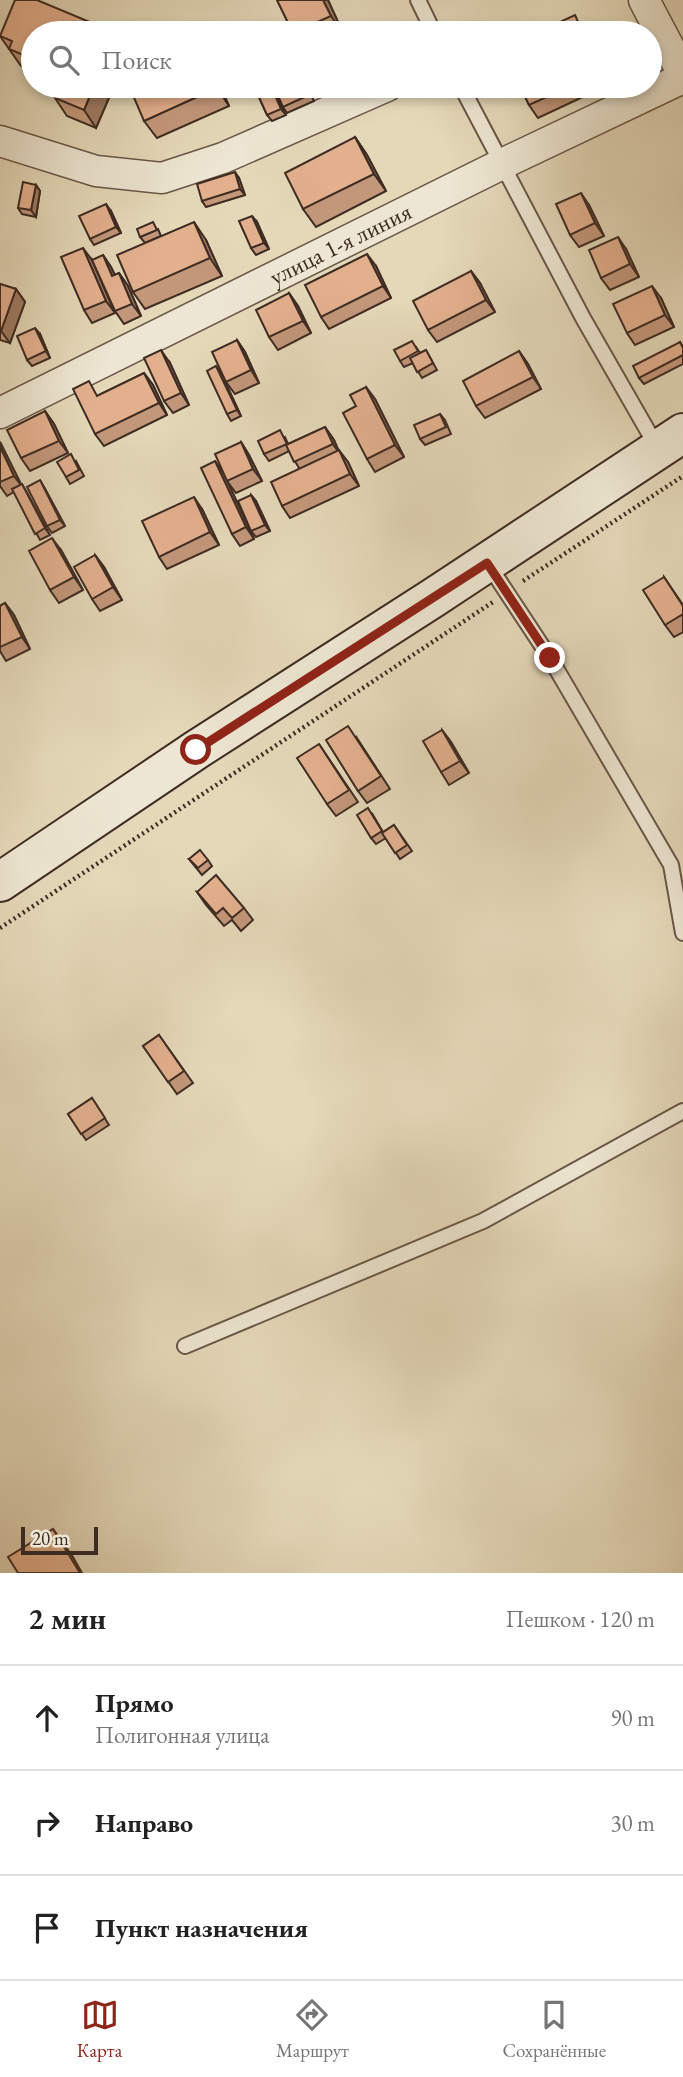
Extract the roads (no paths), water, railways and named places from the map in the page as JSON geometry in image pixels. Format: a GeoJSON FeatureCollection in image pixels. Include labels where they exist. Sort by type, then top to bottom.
{"type":"FeatureCollection","features":[{"type":"Feature","properties":{"kind":"street"},"geometry":{"type":"LineString","coordinates":[[644,0],[655,21]]}},
{"type":"Feature","properties":{"kind":"street"},"geometry":{"type":"LineString","coordinates":[[662,35],[683,76]]}},
{"type":"Feature","properties":{"kind":"street","name":"улица 1-я линия"},"geometry":{"type":"LineString","coordinates":[[662,86],[683,76]]}},
{"type":"Feature","properties":{"kind":"street"},"geometry":{"type":"LineString","coordinates":[[0,141],[96,171],[162,178],[223,158],[360,98]]}},
{"type":"Feature","properties":{"kind":"street","name":"улица 1-я линия"},"geometry":{"type":"LineString","coordinates":[[0,413],[638,98]]}},
{"type":"Feature","properties":{"kind":"street"},"geometry":{"type":"LineString","coordinates":[[0,881],[196,750],[497,578],[675,453]]}},
{"type":"Feature","properties":{"kind":"lane"},"geometry":{"type":"LineString","coordinates":[[418,0],[428,21]]}},
{"type":"Feature","properties":{"kind":"lane"},"geometry":{"type":"LineString","coordinates":[[467,98],[583,318],[675,453]]}},
{"type":"Feature","properties":{"kind":"lane"},"geometry":{"type":"LineString","coordinates":[[497,578],[550,658],[671,864],[683,933]]}},
{"type":"Feature","properties":{"kind":"lane"},"geometry":{"type":"LineString","coordinates":[[185,1346],[483,1221],[683,1111]]}}]}
